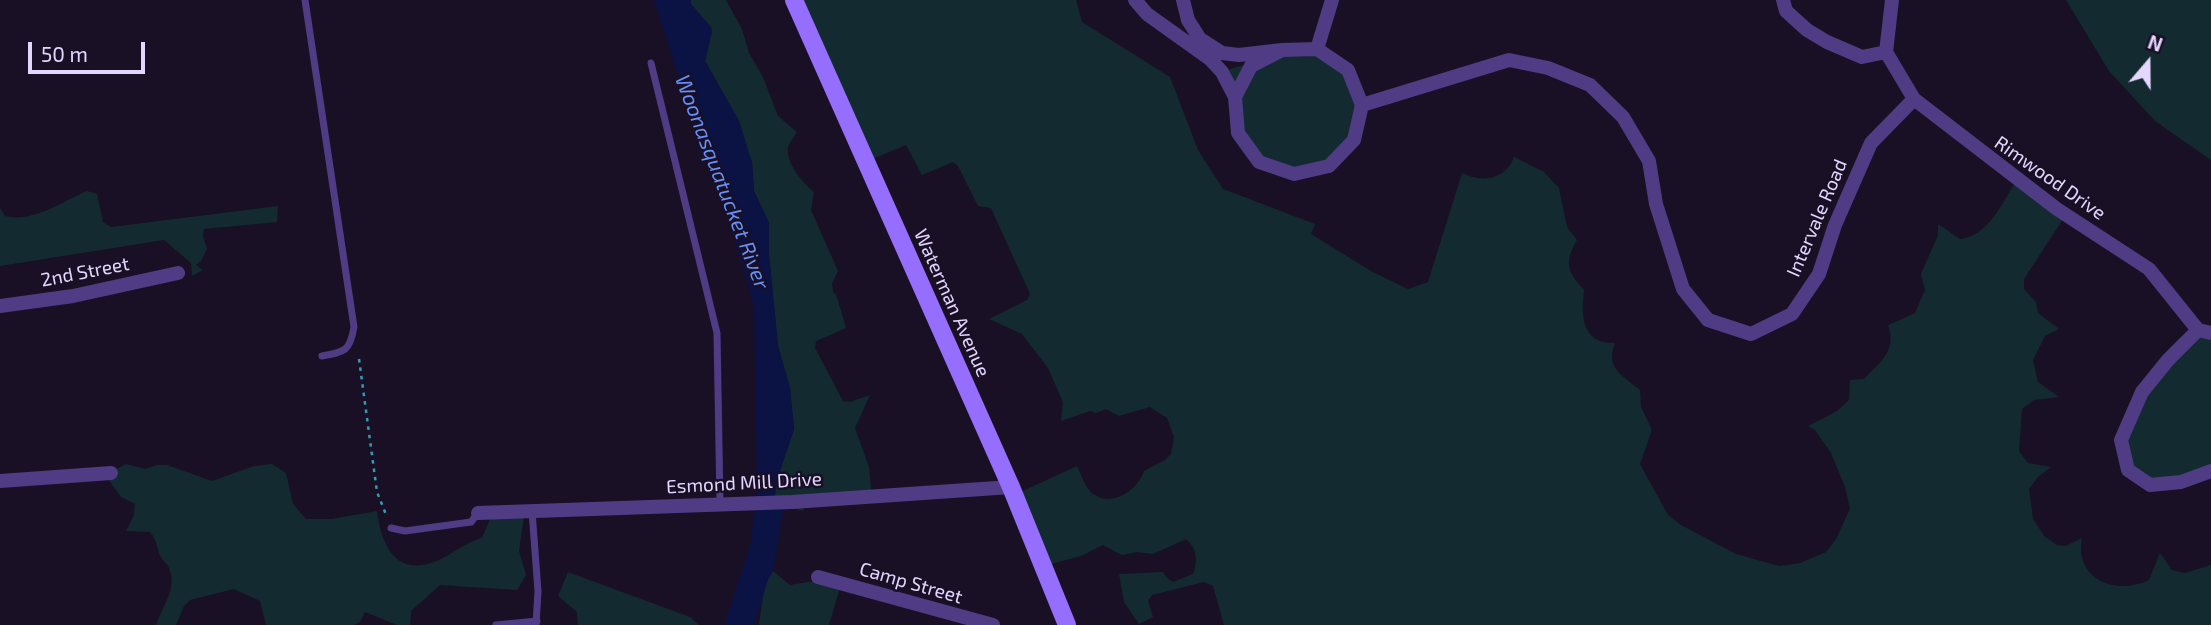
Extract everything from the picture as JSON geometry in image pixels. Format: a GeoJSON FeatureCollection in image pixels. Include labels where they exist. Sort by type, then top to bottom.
{"type":"FeatureCollection","features":[{"type":"Feature","properties":{"kind":"main road","name":"Waterman Avenue"},"geometry":{"type":"LineString","coordinates":[[794,0],[1011,487],[1067,625]]}},
{"type":"Feature","properties":{"kind":"street"},"geometry":{"type":"LineString","coordinates":[[1135,0],[1147,14],[1210,59],[1222,72],[1235,97],[1238,133],[1259,162],[1294,174],[1329,166],[1354,141],[1362,105],[1348,70],[1317,49],[1239,55],[1222,53],[1200,39],[1188,20],[1183,0]]}},
{"type":"Feature","properties":{"kind":"street"},"geometry":{"type":"LineString","coordinates":[[1317,49],[1332,0]]}},
{"type":"Feature","properties":{"kind":"street"},"geometry":{"type":"LineString","coordinates":[[1783,0],[1786,11],[1807,30],[1862,57],[1886,52],[1892,0]]}},
{"type":"Feature","properties":{"kind":"street"},"geometry":{"type":"LineString","coordinates":[[1235,97],[1251,66],[1282,50]]}},
{"type":"Feature","properties":{"kind":"street","name":"Rimwood Drive"},"geometry":{"type":"LineString","coordinates":[[1886,52],[1914,99],[2057,209],[2149,269],[2204,331],[2168,360],[2142,393],[2121,440],[2128,470],[2150,485],[2182,482],[2211,471]]}},
{"type":"Feature","properties":{"kind":"street","name":"Intervale Road"},"geometry":{"type":"LineString","coordinates":[[1362,105],[1510,60],[1548,68],[1590,85],[1623,117],[1648,161],[1656,204],[1683,289],[1708,320],[1751,334],[1792,314],[1819,274],[1835,225],[1871,143],[1914,99]]}},
{"type":"Feature","properties":{"kind":"street","name":"2nd Street"},"geometry":{"type":"LineString","coordinates":[[0,306],[73,296],[178,273]]}},
{"type":"Feature","properties":{"kind":"street"},"geometry":{"type":"LineString","coordinates":[[0,481],[111,473]]}},
{"type":"Feature","properties":{"kind":"street","name":"Esmond Mill Drive"},"geometry":{"type":"LineString","coordinates":[[478,513],[720,504],[1011,487]]}},
{"type":"Feature","properties":{"kind":"street","name":"Camp Street"},"geometry":{"type":"LineString","coordinates":[[818,577],[993,625]]}},
{"type":"Feature","properties":{"kind":"lane"},"geometry":{"type":"LineString","coordinates":[[305,0],[354,327],[352,343],[343,353],[322,356]]}},
{"type":"Feature","properties":{"kind":"lane"},"geometry":{"type":"LineString","coordinates":[[651,63],[717,333],[720,504]]}},
{"type":"Feature","properties":{"kind":"lane"},"geometry":{"type":"LineString","coordinates":[[496,625],[536,623],[538,591],[531,510]]}},
{"type":"Feature","properties":{"kind":"lane"},"geometry":{"type":"LineString","coordinates":[[391,528],[405,531],[471,522],[478,513]]}},
{"type":"Feature","properties":{"kind":"path"},"geometry":{"type":"LineString","coordinates":[[359,359],[377,492],[391,528]]}},
{"type":"Feature","properties":{"kind":"green space"},"geometry":{"type":"Polygon","coordinates":[[[691,0],[726,0],[742,29],[749,53],[763,77],[778,116],[797,132],[789,146],[788,154],[796,173],[814,192],[811,210],[838,271],[832,283],[833,292],[836,294],[846,328],[816,341],[815,348],[843,401],[850,402],[870,395],[855,428],[869,467],[872,498],[804,506],[803,511],[774,503],[777,479],[794,429],[790,388],[778,346],[769,255],[769,223],[754,191],[752,163],[739,121],[705,61],[712,31],[691,4],[691,0]]]}},
{"type":"Feature","properties":{"kind":"green space"},"geometry":{"type":"Polygon","coordinates":[[[795,0],[1076,0],[1082,22],[1170,77],[1198,150],[1223,189],[1315,224],[1311,234],[1371,271],[1408,289],[1428,282],[1462,173],[1477,178],[1499,175],[1514,157],[1544,172],[1559,188],[1567,227],[1577,240],[1570,255],[1569,266],[1584,290],[1584,318],[1589,333],[1595,339],[1615,343],[1612,352],[1614,365],[1640,390],[1641,407],[1652,430],[1640,464],[1668,515],[1681,525],[1736,554],[1779,566],[1800,563],[1826,552],[1836,539],[1850,509],[1845,487],[1831,453],[1815,430],[1808,426],[1837,411],[1849,400],[1850,380],[1864,379],[1886,355],[1890,342],[1888,325],[1915,313],[1925,290],[1921,274],[1938,235],[1938,224],[1960,239],[1970,237],[1993,218],[2015,183],[2065,216],[2024,279],[2024,289],[2036,302],[2038,313],[2059,329],[2045,336],[2033,360],[2038,382],[2059,397],[2034,400],[2022,409],[2019,451],[2028,463],[2051,467],[2038,477],[2029,489],[2033,519],[2045,537],[2057,545],[2066,546],[2082,538],[2081,553],[2084,565],[2100,581],[2111,585],[2136,585],[2149,580],[2160,553],[2172,570],[2185,573],[2211,565],[2211,625],[1224,625],[1213,586],[1204,582],[1152,595],[1148,601],[1153,617],[1139,624],[1124,602],[1119,574],[1163,572],[1173,582],[1193,574],[1196,555],[1190,543],[1186,539],[1153,554],[1137,552],[1122,555],[1103,545],[1081,556],[1051,564],[1016,494],[1077,466],[1086,486],[1095,495],[1110,499],[1124,494],[1131,490],[1144,471],[1171,454],[1174,437],[1167,418],[1150,407],[1119,416],[1106,409],[1096,413],[1090,411],[1061,421],[1063,402],[1048,368],[1022,334],[989,319],[1027,300],[1030,294],[991,208],[978,206],[958,166],[953,162],[922,175],[906,145],[868,161],[795,0]]]}},
{"type":"Feature","properties":{"kind":"green space"},"geometry":{"type":"Polygon","coordinates":[[[2066,0],[2211,0],[2211,160],[2155,121],[2109,71],[2066,0]]]}},
{"type":"Feature","properties":{"kind":"green space"},"geometry":{"type":"Polygon","coordinates":[[[1320,45],[1362,90],[1362,109],[1340,160],[1275,171],[1233,132],[1224,72],[1320,45]]]}},
{"type":"Feature","properties":{"kind":"green space"},"geometry":{"type":"Polygon","coordinates":[[[87,191],[97,194],[103,222],[111,227],[278,206],[277,222],[204,229],[207,249],[196,265],[203,270],[192,276],[191,263],[164,240],[0,266],[0,208],[5,216],[26,217],[87,191]]]}},
{"type":"Feature","properties":{"kind":"green space"},"geometry":{"type":"Polygon","coordinates":[[[2211,333],[2211,471],[2151,482],[2131,467],[2123,422],[2183,344],[2211,333]]]}},
{"type":"Feature","properties":{"kind":"green space"},"geometry":{"type":"Polygon","coordinates":[[[126,464],[145,469],[167,465],[212,481],[254,466],[272,464],[286,473],[293,504],[306,519],[331,519],[377,511],[386,545],[399,561],[409,565],[434,562],[482,538],[495,508],[524,516],[519,551],[526,575],[517,590],[440,585],[411,611],[410,625],[397,625],[365,612],[360,622],[354,625],[266,625],[260,601],[234,589],[190,600],[184,606],[176,625],[156,625],[171,589],[171,574],[150,532],[126,531],[134,515],[135,504],[121,497],[105,475],[126,464]]]}},
{"type":"Feature","properties":{"kind":"green space"},"geometry":{"type":"Polygon","coordinates":[[[773,571],[790,585],[820,580],[840,588],[829,625],[759,625],[765,590],[773,571]]]}},
{"type":"Feature","properties":{"kind":"green space"},"geometry":{"type":"Polygon","coordinates":[[[568,572],[690,617],[699,625],[578,625],[577,612],[558,596],[568,572]]]}},
{"type":"Feature","properties":{"kind":"water","name":"Woonasquatucket River"},"geometry":{"type":"Polygon","coordinates":[[[654,0],[691,0],[691,4],[711,27],[705,61],[739,121],[752,163],[754,191],[769,223],[769,255],[778,346],[790,388],[794,429],[777,480],[774,503],[784,505],[773,571],[754,625],[724,625],[750,547],[757,492],[754,307],[725,208],[680,83],[654,0]]]}}]}
